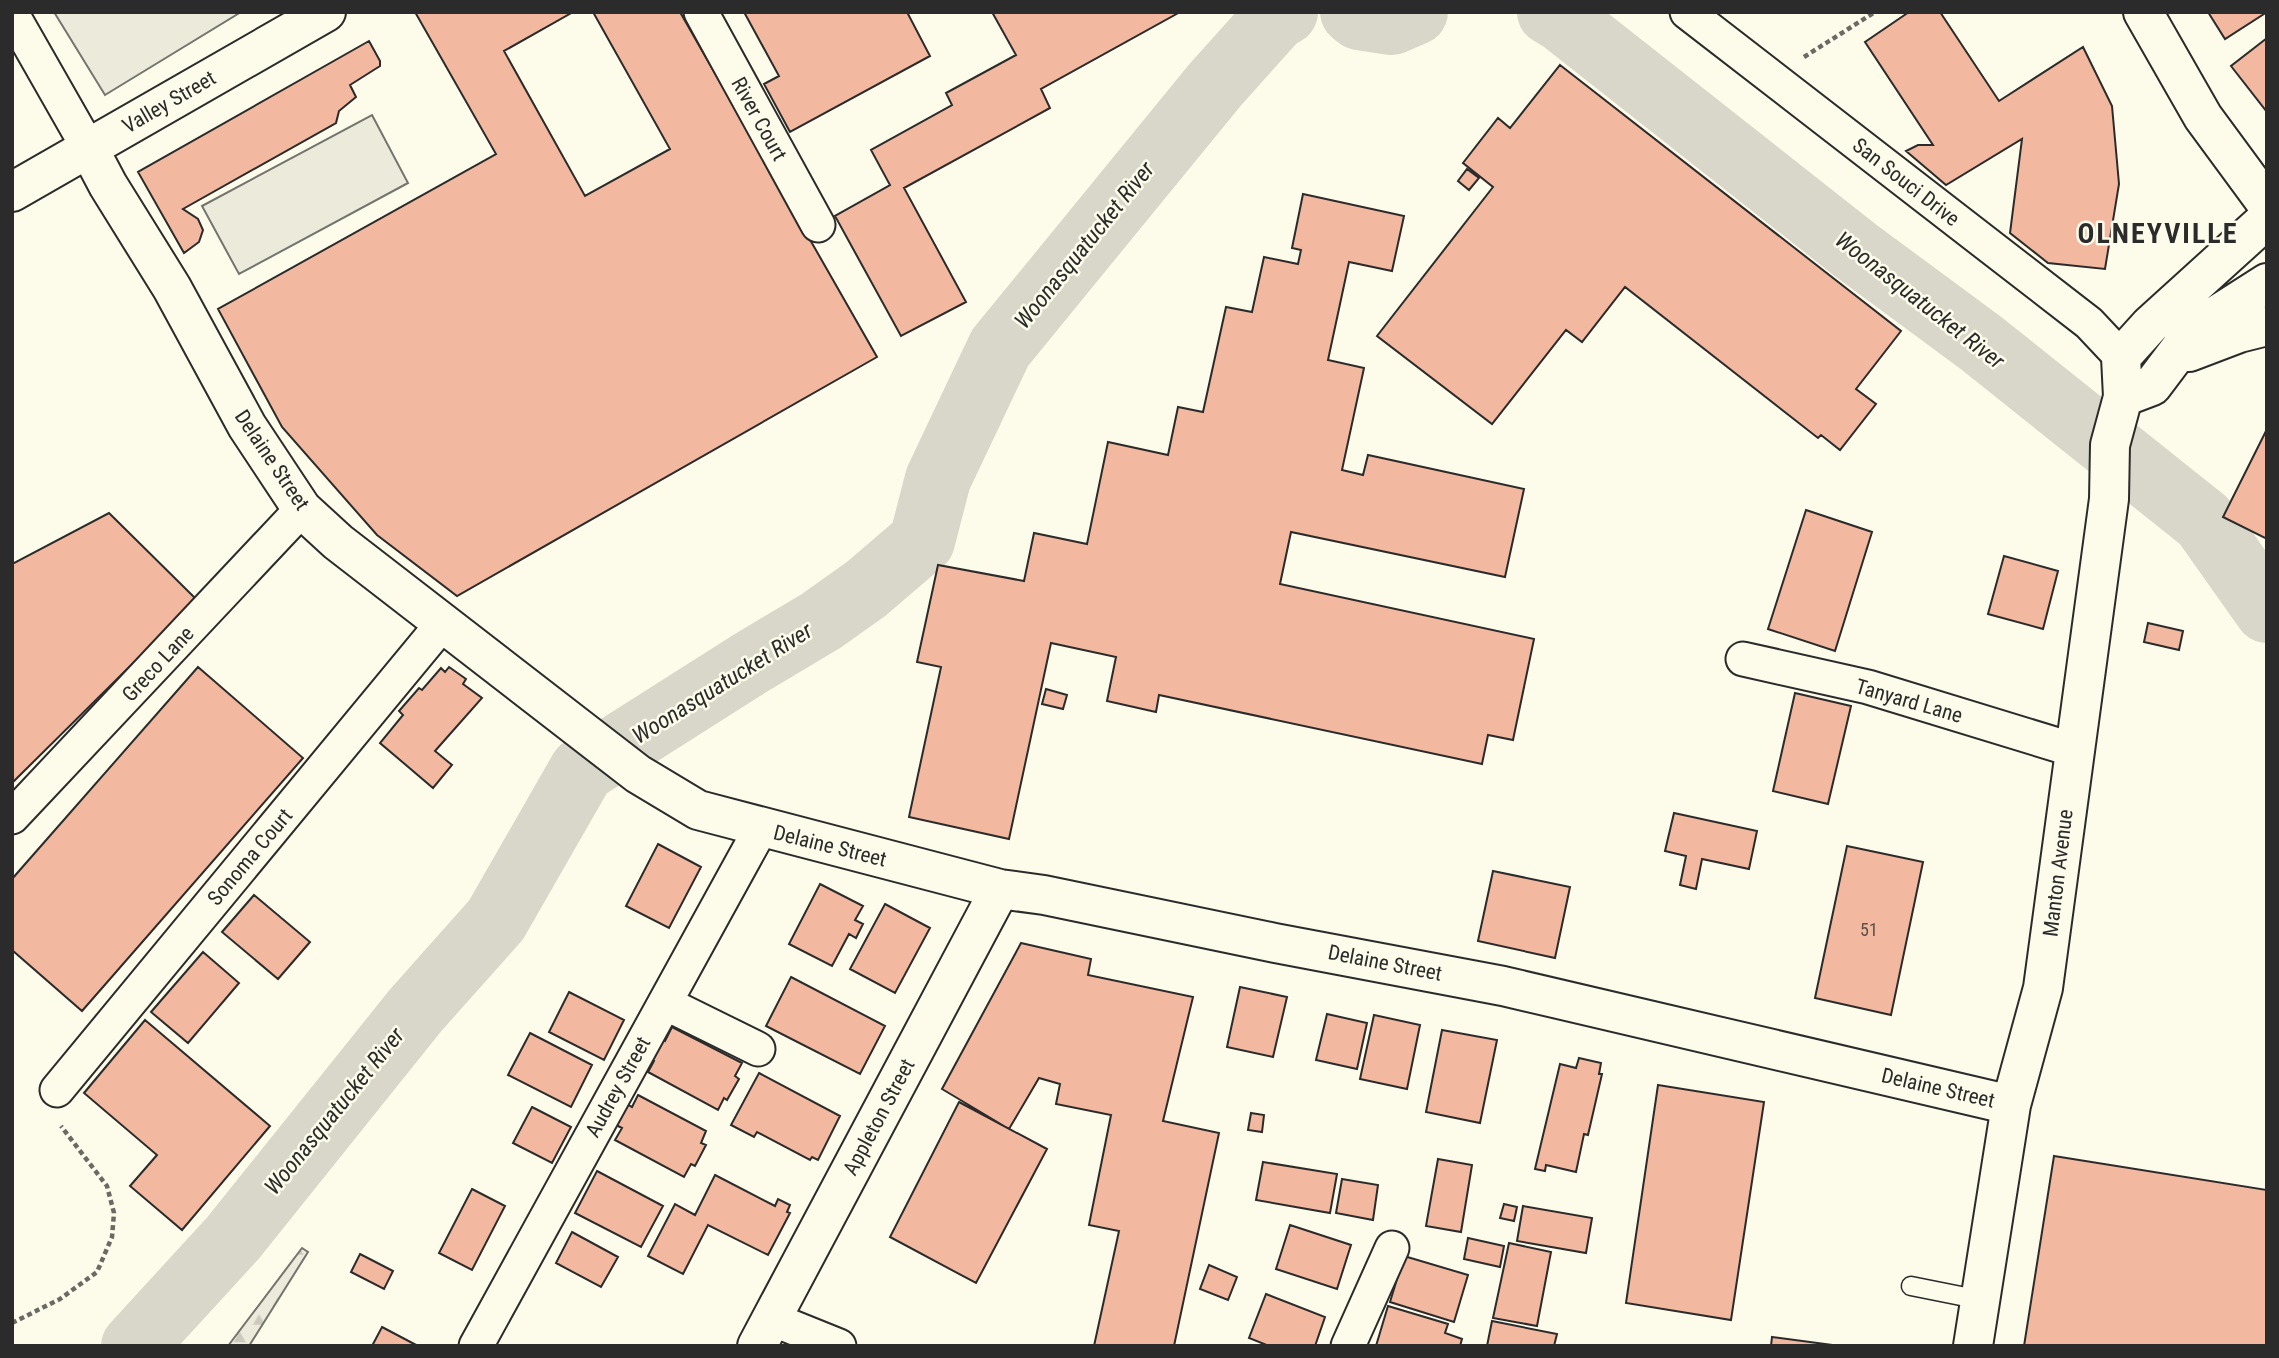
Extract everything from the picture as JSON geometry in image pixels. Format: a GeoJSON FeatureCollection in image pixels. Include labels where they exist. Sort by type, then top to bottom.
{"type":"FeatureCollection","features":[{"type":"Feature","properties":{"kind":"street","name":"Valley Street"},"geometry":{"type":"LineString","coordinates":[[12,192],[326,12]]}},
{"type":"Feature","properties":{"kind":"street","name":"River Court"},"geometry":{"type":"LineString","coordinates":[[701,12],[818,225]]}},
{"type":"Feature","properties":{"kind":"street","name":"San Souci Drive"},"geometry":{"type":"LineString","coordinates":[[1687,12],[2089,323],[2121,357]]}},
{"type":"Feature","properties":{"kind":"street"},"geometry":{"type":"LineString","coordinates":[[2143,12],[2203,117],[2267,204]]}},
{"type":"Feature","properties":{"kind":"street","name":"Delaine Street"},"geometry":{"type":"LineString","coordinates":[[12,14],[108,186],[172,288],[247,426],[302,509],[338,542],[473,649],[673,797],[698,810],[761,828],[1000,889],[1044,895],[1503,986],[2011,1105]]}},
{"type":"Feature","properties":{"kind":"street"},"geometry":{"type":"LineString","coordinates":[[2121,357],[2150,325],[2267,219]]}},
{"type":"Feature","properties":{"kind":"street"},"geometry":{"type":"LineString","coordinates":[[2123,397],[2151,386],[2195,329],[2267,283]]}},
{"type":"Feature","properties":{"kind":"street"},"geometry":{"type":"LineString","coordinates":[[2174,358],[2239,333],[2267,326]]}},
{"type":"Feature","properties":{"kind":"street","name":"Manton Avenue"},"geometry":{"type":"LineString","coordinates":[[1973,1346],[2011,1105],[2043,988],[2109,499],[2110,445],[2123,397],[2121,357]]}},
{"type":"Feature","properties":{"kind":"street","name":"Greco Lane"},"geometry":{"type":"LineString","coordinates":[[12,817],[302,509]]}},
{"type":"Feature","properties":{"kind":"street","name":"Sonoma Court"},"geometry":{"type":"LineString","coordinates":[[57,1090],[443,623]]}},
{"type":"Feature","properties":{"kind":"street","name":"Tanyard Lane"},"geometry":{"type":"LineString","coordinates":[[1743,659],[1868,688],[2074,750]]}},
{"type":"Feature","properties":{"kind":"street","name":"Audrey Street"},"geometry":{"type":"LineString","coordinates":[[476,1346],[761,828]]}},
{"type":"Feature","properties":{"kind":"street","name":"Appleton Street"},"geometry":{"type":"LineString","coordinates":[[764,1332],[1000,889]]}},
{"type":"Feature","properties":{"kind":"street"},"geometry":{"type":"LineString","coordinates":[[664,1003],[758,1049]]}},
{"type":"Feature","properties":{"kind":"street"},"geometry":{"type":"LineString","coordinates":[[1348,1346],[1392,1248]]}},
{"type":"Feature","properties":{"kind":"street"},"geometry":{"type":"LineString","coordinates":[[764,1332],[839,1346]]}},
{"type":"Feature","properties":{"kind":"lane"},"geometry":{"type":"LineString","coordinates":[[1911,1286],[1981,1300]]}},
{"type":"Feature","properties":{"kind":"path"},"geometry":{"type":"LineString","coordinates":[[1779,83],[1794,64],[1875,12]]}},
{"type":"Feature","properties":{"kind":"path"},"geometry":{"type":"LineString","coordinates":[[12,1323],[60,1299],[97,1272],[112,1237],[114,1213],[107,1185],[50,1112],[49,1097],[57,1090]]}},
{"type":"Feature","properties":{"kind":"green space"},"geometry":{"type":"Polygon","coordinates":[[[302,1248],[308,1252],[249,1346],[228,1346],[302,1248]]]}},
{"type":"Feature","properties":{"kind":"shaded area"},"geometry":{"type":"Polygon","coordinates":[[[54,12],[241,12],[105,95],[54,12]]]}},
{"type":"Feature","properties":{"kind":"shaded area"},"geometry":{"type":"Polygon","coordinates":[[[372,115],[408,183],[239,274],[202,206],[372,115]]]}},
{"type":"Feature","properties":{"kind":"building"},"geometry":{"type":"Polygon","coordinates":[[[415,12],[573,12],[504,51],[585,196],[670,149],[593,12],[680,12],[877,357],[457,596],[377,535],[282,427],[218,309],[496,154],[415,12]]]}},
{"type":"Feature","properties":{"kind":"building"},"geometry":{"type":"Polygon","coordinates":[[[744,12],[907,12],[930,56],[790,132],[764,84],[779,76],[744,12]]]}},
{"type":"Feature","properties":{"kind":"building"},"geometry":{"type":"Polygon","coordinates":[[[992,12],[1180,12],[1041,89],[1050,108],[904,188],[966,302],[901,336],[835,216],[890,185],[871,150],[952,105],[946,93],[1016,55],[992,12]]]}},
{"type":"Feature","properties":{"kind":"building"},"geometry":{"type":"Polygon","coordinates":[[[1909,12],[1940,12],[1999,101],[2083,47],[2112,106],[2119,184],[2105,269],[2048,263],[2010,233],[2022,139],[1946,185],[1906,151],[1918,145],[1933,145],[1865,42],[1909,12]]]}},
{"type":"Feature","properties":{"kind":"building"},"geometry":{"type":"Polygon","coordinates":[[[2208,12],[2267,12],[2225,39],[2208,12]]]}},
{"type":"Feature","properties":{"kind":"building"},"geometry":{"type":"Polygon","coordinates":[[[2267,38],[2267,112],[2231,66],[2267,38]]]}},
{"type":"Feature","properties":{"kind":"building"},"geometry":{"type":"Polygon","coordinates":[[[369,41],[380,66],[350,85],[356,97],[339,111],[336,123],[183,209],[198,219],[203,230],[199,242],[184,253],[138,172],[369,41]]]}},
{"type":"Feature","properties":{"kind":"building"},"geometry":{"type":"Polygon","coordinates":[[[1560,65],[1901,331],[1856,389],[1876,404],[1840,450],[1821,435],[1818,438],[1625,287],[1582,342],[1566,330],[1492,424],[1377,336],[1493,187],[1463,163],[1498,118],[1510,128],[1560,65]]]}},
{"type":"Feature","properties":{"kind":"building"},"geometry":{"type":"Polygon","coordinates":[[[1467,169],[1479,178],[1469,190],[1458,181],[1467,169]]]}},
{"type":"Feature","properties":{"kind":"building"},"geometry":{"type":"Polygon","coordinates":[[[1303,194],[1404,216],[1392,271],[1349,262],[1328,360],[1364,368],[1342,470],[1363,475],[1368,455],[1524,489],[1505,577],[1291,532],[1280,584],[1534,639],[1513,740],[1488,735],[1482,764],[1159,695],[1156,712],[1107,701],[1116,657],[1051,643],[1009,839],[909,817],[941,667],[917,662],[938,565],[1024,581],[1034,533],[1087,544],[1108,442],[1168,455],[1178,407],[1203,412],[1226,307],[1252,312],[1264,257],[1298,264],[1301,250],[1292,248],[1303,194]]]}},
{"type":"Feature","properties":{"kind":"building"},"geometry":{"type":"Polygon","coordinates":[[[2267,429],[2267,539],[2223,517],[2267,429]]]}},
{"type":"Feature","properties":{"kind":"building"},"geometry":{"type":"Polygon","coordinates":[[[1806,510],[1872,532],[1835,651],[1768,629],[1806,510]]]}},
{"type":"Feature","properties":{"kind":"building"},"geometry":{"type":"Polygon","coordinates":[[[109,513],[197,600],[12,783],[12,564],[109,513]]]}},
{"type":"Feature","properties":{"kind":"building"},"geometry":{"type":"Polygon","coordinates":[[[2004,556],[2058,571],[2043,629],[1988,614],[2004,556]]]}},
{"type":"Feature","properties":{"kind":"building"},"geometry":{"type":"Polygon","coordinates":[[[2148,623],[2183,631],[2179,650],[2144,642],[2148,623]]]}},
{"type":"Feature","properties":{"kind":"building"},"geometry":{"type":"Polygon","coordinates":[[[198,667],[303,758],[82,1011],[12,950],[12,879],[198,667]]]}},
{"type":"Feature","properties":{"kind":"building"},"geometry":{"type":"Polygon","coordinates":[[[449,667],[466,679],[463,684],[482,698],[435,751],[452,765],[433,788],[380,743],[403,715],[399,711],[419,688],[422,690],[441,668],[445,672],[449,667]]]}},
{"type":"Feature","properties":{"kind":"building"},"geometry":{"type":"Polygon","coordinates":[[[1046,689],[1067,695],[1063,709],[1042,704],[1046,689]]]}},
{"type":"Feature","properties":{"kind":"building"},"geometry":{"type":"Polygon","coordinates":[[[1795,693],[1851,706],[1828,804],[1773,791],[1795,693]]]}},
{"type":"Feature","properties":{"kind":"building"},"geometry":{"type":"Polygon","coordinates":[[[1674,813],[1757,831],[1749,869],[1702,859],[1696,889],[1680,885],[1686,856],[1665,851],[1674,813]]]}},
{"type":"Feature","properties":{"kind":"building"},"geometry":{"type":"Polygon","coordinates":[[[658,844],[701,867],[669,928],[626,906],[658,844]]]}},
{"type":"Feature","properties":{"kind":"building"},"geometry":{"type":"Polygon","coordinates":[[[1847,846],[1923,862],[1891,1015],[1815,998],[1847,846]]]}},
{"type":"Feature","properties":{"kind":"building"},"geometry":{"type":"Polygon","coordinates":[[[1493,871],[1570,887],[1555,958],[1478,941],[1493,871]]]}},
{"type":"Feature","properties":{"kind":"building"},"geometry":{"type":"Polygon","coordinates":[[[820,884],[863,906],[855,920],[863,924],[856,938],[849,934],[832,966],[789,944],[820,884]]]}},
{"type":"Feature","properties":{"kind":"building"},"geometry":{"type":"Polygon","coordinates":[[[254,895],[310,942],[278,979],[222,932],[254,895]]]}},
{"type":"Feature","properties":{"kind":"building"},"geometry":{"type":"Polygon","coordinates":[[[885,904],[930,928],[895,993],[850,969],[885,904]]]}},
{"type":"Feature","properties":{"kind":"building"},"geometry":{"type":"Polygon","coordinates":[[[1021,943],[1091,959],[1088,975],[1193,997],[1163,1121],[1219,1133],[1174,1346],[1094,1346],[1119,1231],[1089,1225],[1111,1115],[1056,1104],[1060,1084],[1039,1078],[1009,1129],[942,1089],[1021,943]]]}},
{"type":"Feature","properties":{"kind":"building"},"geometry":{"type":"Polygon","coordinates":[[[203,952],[239,983],[188,1043],[151,1012],[203,952]]]}},
{"type":"Feature","properties":{"kind":"building"},"geometry":{"type":"Polygon","coordinates":[[[791,977],[885,1026],[860,1074],[766,1026],[791,977]]]}},
{"type":"Feature","properties":{"kind":"building"},"geometry":{"type":"Polygon","coordinates":[[[1240,987],[1287,997],[1273,1057],[1227,1047],[1240,987]]]}},
{"type":"Feature","properties":{"kind":"building"},"geometry":{"type":"Polygon","coordinates":[[[569,992],[624,1020],[604,1060],[549,1032],[569,992]]]}},
{"type":"Feature","properties":{"kind":"building"},"geometry":{"type":"Polygon","coordinates":[[[1327,1014],[1367,1023],[1357,1069],[1316,1060],[1327,1014]]]}},
{"type":"Feature","properties":{"kind":"building"},"geometry":{"type":"Polygon","coordinates":[[[1374,1015],[1420,1025],[1407,1089],[1360,1079],[1374,1015]]]}},
{"type":"Feature","properties":{"kind":"building"},"geometry":{"type":"Polygon","coordinates":[[[145,1020],[270,1126],[182,1230],[130,1186],[157,1155],[84,1093],[145,1020]]]}},
{"type":"Feature","properties":{"kind":"building"},"geometry":{"type":"Polygon","coordinates":[[[672,1027],[742,1063],[735,1076],[739,1079],[718,1110],[648,1072],[654,1061],[650,1059],[661,1038],[665,1041],[672,1027]]]}},
{"type":"Feature","properties":{"kind":"building"},"geometry":{"type":"Polygon","coordinates":[[[1442,1030],[1497,1040],[1480,1123],[1426,1112],[1442,1030]]]}},
{"type":"Feature","properties":{"kind":"building"},"geometry":{"type":"Polygon","coordinates":[[[530,1033],[592,1065],[571,1107],[508,1075],[530,1033]]]}},
{"type":"Feature","properties":{"kind":"building"},"geometry":{"type":"Polygon","coordinates":[[[1579,1058],[1601,1063],[1599,1074],[1602,1074],[1588,1135],[1584,1134],[1576,1172],[1546,1165],[1545,1171],[1535,1169],[1560,1064],[1576,1068],[1579,1058]]]}},
{"type":"Feature","properties":{"kind":"building"},"geometry":{"type":"Polygon","coordinates":[[[759,1073],[840,1116],[818,1160],[812,1157],[810,1160],[757,1132],[754,1137],[731,1125],[759,1073]]]}},
{"type":"Feature","properties":{"kind":"building"},"geometry":{"type":"Polygon","coordinates":[[[1658,1085],[1764,1102],[1731,1320],[1626,1303],[1658,1085]]]}},
{"type":"Feature","properties":{"kind":"building"},"geometry":{"type":"Polygon","coordinates":[[[638,1095],[706,1131],[701,1143],[706,1145],[695,1166],[691,1164],[684,1177],[615,1140],[622,1128],[616,1125],[627,1104],[632,1107],[638,1095]]]}},
{"type":"Feature","properties":{"kind":"building"},"geometry":{"type":"Polygon","coordinates":[[[959,1102],[1047,1149],[976,1283],[890,1237],[959,1102]]]}},
{"type":"Feature","properties":{"kind":"building"},"geometry":{"type":"Polygon","coordinates":[[[532,1107],[571,1127],[552,1163],[513,1143],[532,1107]]]}},
{"type":"Feature","properties":{"kind":"building"},"geometry":{"type":"Polygon","coordinates":[[[1251,1113],[1264,1115],[1262,1132],[1248,1130],[1251,1113]]]}},
{"type":"Feature","properties":{"kind":"building"},"geometry":{"type":"Polygon","coordinates":[[[2054,1156],[2267,1190],[2267,1346],[2024,1346],[2054,1156]]]}},
{"type":"Feature","properties":{"kind":"building"},"geometry":{"type":"Polygon","coordinates":[[[1438,1159],[1472,1165],[1461,1232],[1426,1226],[1438,1159]]]}},
{"type":"Feature","properties":{"kind":"building"},"geometry":{"type":"Polygon","coordinates":[[[1263,1162],[1337,1174],[1330,1213],[1256,1200],[1263,1162]]]}},
{"type":"Feature","properties":{"kind":"building"},"geometry":{"type":"Polygon","coordinates":[[[597,1171],[663,1206],[641,1247],[575,1213],[597,1171]]]}},
{"type":"Feature","properties":{"kind":"building"},"geometry":{"type":"Polygon","coordinates":[[[715,1175],[775,1206],[778,1199],[790,1205],[787,1212],[790,1213],[768,1255],[708,1225],[683,1274],[648,1256],[675,1204],[695,1215],[715,1175]]]}},
{"type":"Feature","properties":{"kind":"building"},"geometry":{"type":"Polygon","coordinates":[[[1342,1179],[1378,1185],[1373,1220],[1336,1213],[1342,1179]]]}},
{"type":"Feature","properties":{"kind":"building"},"geometry":{"type":"Polygon","coordinates":[[[472,1189],[505,1206],[472,1270],[439,1253],[472,1189]]]}},
{"type":"Feature","properties":{"kind":"building"},"geometry":{"type":"Polygon","coordinates":[[[1504,1204],[1517,1207],[1514,1221],[1500,1218],[1504,1204]]]}},
{"type":"Feature","properties":{"kind":"building"},"geometry":{"type":"Polygon","coordinates":[[[1523,1206],[1592,1218],[1586,1253],[1517,1241],[1523,1206]]]}},
{"type":"Feature","properties":{"kind":"building"},"geometry":{"type":"Polygon","coordinates":[[[1290,1225],[1351,1245],[1337,1289],[1276,1269],[1290,1225]]]}},
{"type":"Feature","properties":{"kind":"building"},"geometry":{"type":"Polygon","coordinates":[[[572,1232],[618,1257],[601,1287],[556,1263],[572,1232]]]}},
{"type":"Feature","properties":{"kind":"building"},"geometry":{"type":"Polygon","coordinates":[[[1468,1238],[1504,1246],[1500,1267],[1464,1259],[1468,1238]]]}},
{"type":"Feature","properties":{"kind":"building"},"geometry":{"type":"Polygon","coordinates":[[[1509,1243],[1551,1252],[1537,1326],[1493,1318],[1509,1243]]]}},
{"type":"Feature","properties":{"kind":"building"},"geometry":{"type":"Polygon","coordinates":[[[360,1254],[393,1271],[384,1289],[351,1272],[360,1254]]]}},
{"type":"Feature","properties":{"kind":"building"},"geometry":{"type":"Polygon","coordinates":[[[1404,1256],[1468,1275],[1454,1322],[1390,1302],[1404,1256]]]}},
{"type":"Feature","properties":{"kind":"building"},"geometry":{"type":"Polygon","coordinates":[[[1209,1265],[1237,1277],[1228,1300],[1200,1289],[1209,1265]]]}},
{"type":"Feature","properties":{"kind":"building"},"geometry":{"type":"Polygon","coordinates":[[[1266,1294],[1325,1317],[1315,1346],[1269,1346],[1249,1338],[1266,1294]]]}},
{"type":"Feature","properties":{"kind":"building"},"geometry":{"type":"Polygon","coordinates":[[[1388,1306],[1448,1324],[1445,1333],[1462,1339],[1460,1346],[1376,1346],[1388,1306]]]}},
{"type":"Feature","properties":{"kind":"building"},"geometry":{"type":"Polygon","coordinates":[[[1492,1321],[1557,1334],[1554,1346],[1487,1346],[1492,1321]]]}},
{"type":"Feature","properties":{"kind":"building"},"geometry":{"type":"Polygon","coordinates":[[[382,1327],[418,1346],[372,1346],[382,1327]]]}},
{"type":"Feature","properties":{"kind":"building"},"geometry":{"type":"Polygon","coordinates":[[[1772,1337],[1840,1346],[1771,1346],[1772,1337]]]}},
{"type":"Feature","properties":{"kind":"waterway","name":"Woonasquatucket River"},"geometry":{"type":"LineString","coordinates":[[134,1346],[233,1238],[415,1011],[496,920],[582,770],[821,621],[866,589],[922,541],[938,479],[1000,348],[1215,85],[1275,18],[1285,12]]}},
{"type":"Feature","properties":{"kind":"waterway","name":"Woonasquatucket River"},"geometry":{"type":"LineString","coordinates":[[1353,12],[1359,17],[1392,22],[1415,12]]}},
{"type":"Feature","properties":{"kind":"waterway","name":"Woonasquatucket River"},"geometry":{"type":"LineString","coordinates":[[1550,12],[1855,250],[1981,343],[2204,521],[2267,610]]}},
{"type":"Feature","properties":{"kind":"district","name":"OLNEYVILLE"},"geometry":{"type":"Point","coordinates":[2158,233]}}]}
